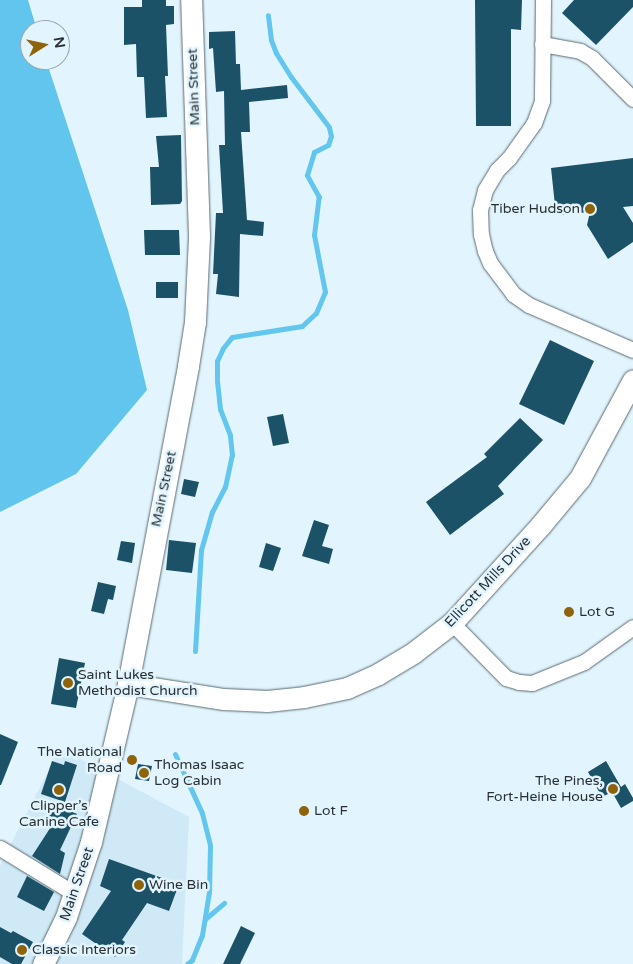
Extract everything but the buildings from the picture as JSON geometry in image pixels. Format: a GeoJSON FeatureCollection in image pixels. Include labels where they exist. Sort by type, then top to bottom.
{"type":"FeatureCollection","features":[{"type":"Feature","properties":{"kind":"main road","name":"Main Street"},"geometry":{"type":"LineString","coordinates":[[43,964],[56,940],[87,861],[128,684],[195,322],[199,236],[191,0]]}},
{"type":"Feature","properties":{"kind":"main road","name":"Ellicott Mills Drive"},"geometry":{"type":"LineString","coordinates":[[128,684],[224,699],[266,701],[348,688],[413,654],[452,623],[540,526],[580,478],[633,380]]}},
{"type":"Feature","properties":{"kind":"street"},"geometry":{"type":"LineString","coordinates":[[543,0],[542,100],[534,123],[509,158],[497,170],[485,190],[480,210],[481,234],[485,251],[490,263],[512,294],[529,305],[633,350]]}},
{"type":"Feature","properties":{"kind":"street"},"geometry":{"type":"LineString","coordinates":[[542,44],[580,51],[592,58],[633,99]]}},
{"type":"Feature","properties":{"kind":"street"},"geometry":{"type":"LineString","coordinates":[[452,623],[506,678],[532,683],[584,662],[633,627]]}},
{"type":"Feature","properties":{"kind":"street"},"geometry":{"type":"LineString","coordinates":[[0,848],[75,894]]}},
{"type":"Feature","properties":{"kind":"shaded area"},"geometry":{"type":"Polygon","coordinates":[[[0,0],[28,0],[34,20],[20,20],[20,70],[49,70],[128,310],[147,390],[76,474],[0,512],[0,0]]]}},
{"type":"Feature","properties":{"kind":"shaded area"},"geometry":{"type":"Polygon","coordinates":[[[60,748],[189,817],[182,964],[0,964],[0,865],[60,748]]]}},
{"type":"Feature","properties":{"kind":"waterway"},"geometry":{"type":"LineString","coordinates":[[195,651],[201,550],[212,512],[225,487],[232,455],[230,435],[220,409],[217,361],[223,348],[232,337],[302,326],[316,313],[325,292],[314,235],[319,197],[307,175],[314,152],[328,145],[331,136],[329,127],[291,77],[276,53],[271,40],[268,15]]}},
{"type":"Feature","properties":{"kind":"waterway"},"geometry":{"type":"LineString","coordinates":[[175,754],[202,813],[210,845],[209,892],[202,935],[192,960],[187,964]]}},
{"type":"Feature","properties":{"kind":"waterway"},"geometry":{"type":"LineString","coordinates":[[205,919],[224,903]]}},
{"type":"Feature","properties":{"kind":"place","name":"Tiber Hudson"},"geometry":{"type":"Point","coordinates":[590,209]}},
{"type":"Feature","properties":{"kind":"place","name":"Lot G"},"geometry":{"type":"Point","coordinates":[569,612]}},
{"type":"Feature","properties":{"kind":"place","name":"Saint Lukes Methodist Church"},"geometry":{"type":"Point","coordinates":[68,683]}},
{"type":"Feature","properties":{"kind":"place","name":"The National Road"},"geometry":{"type":"Point","coordinates":[132,760]}},
{"type":"Feature","properties":{"kind":"place","name":"Thomas Isaac Log Cabin"},"geometry":{"type":"Point","coordinates":[144,773]}},
{"type":"Feature","properties":{"kind":"place","name":"The Pines, Fort-Heine House"},"geometry":{"type":"Point","coordinates":[613,789]}},
{"type":"Feature","properties":{"kind":"place","name":"Clipper’s Canine Cafe"},"geometry":{"type":"Point","coordinates":[59,790]}},
{"type":"Feature","properties":{"kind":"place","name":"Lot F"},"geometry":{"type":"Point","coordinates":[304,811]}},
{"type":"Feature","properties":{"kind":"place","name":"Wine Bin"},"geometry":{"type":"Point","coordinates":[139,885]}},
{"type":"Feature","properties":{"kind":"place","name":"Classic Interiors"},"geometry":{"type":"Point","coordinates":[22,950]}}]}
